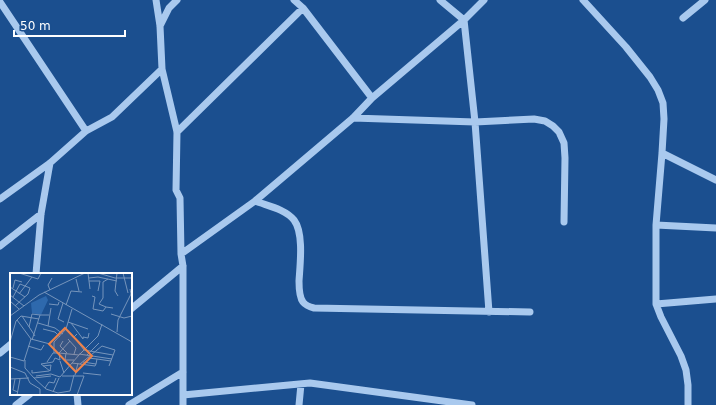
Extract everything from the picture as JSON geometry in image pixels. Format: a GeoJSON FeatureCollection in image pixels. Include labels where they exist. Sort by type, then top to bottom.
{"type":"FeatureCollection","features":[{"type":"Feature","properties":{"kind":"street"},"geometry":{"type":"LineString","coordinates":[[156,0],[160,26],[162,69],[177,132],[176,190],[180,198],[181,254],[183,266],[183,405]]}},
{"type":"Feature","properties":{"kind":"street"},"geometry":{"type":"LineString","coordinates":[[160,26],[169,8],[177,0]]}},
{"type":"Feature","properties":{"kind":"street"},"geometry":{"type":"LineString","coordinates":[[294,0],[303,8],[372,98]]}},
{"type":"Feature","properties":{"kind":"street"},"geometry":{"type":"LineString","coordinates":[[440,0],[464,20],[475,122],[489,312]]}},
{"type":"Feature","properties":{"kind":"street"},"geometry":{"type":"LineString","coordinates":[[181,254],[255,201],[353,118],[372,98],[464,20],[484,0]]}},
{"type":"Feature","properties":{"kind":"street"},"geometry":{"type":"LineString","coordinates":[[583,0],[626,47],[650,77],[658,90],[663,103],[664,119],[656,225],[656,304],[681,356],[686,370],[688,405]]}},
{"type":"Feature","properties":{"kind":"street"},"geometry":{"type":"LineString","coordinates":[[683,18],[705,0]]}},
{"type":"Feature","properties":{"kind":"street"},"geometry":{"type":"LineString","coordinates":[[0,2],[86,132]]}},
{"type":"Feature","properties":{"kind":"street"},"geometry":{"type":"LineString","coordinates":[[177,132],[303,8]]}},
{"type":"Feature","properties":{"kind":"street"},"geometry":{"type":"LineString","coordinates":[[0,199],[50,163],[86,132],[112,117],[162,69]]}},
{"type":"Feature","properties":{"kind":"street"},"geometry":{"type":"LineString","coordinates":[[353,118],[475,122],[534,119],[545,121],[559,132],[564,143],[564,222]]}},
{"type":"Feature","properties":{"kind":"street"},"geometry":{"type":"LineString","coordinates":[[662,153],[716,180]]}},
{"type":"Feature","properties":{"kind":"street"},"geometry":{"type":"LineString","coordinates":[[36,273],[41,214],[50,163]]}},
{"type":"Feature","properties":{"kind":"street"},"geometry":{"type":"LineString","coordinates":[[255,201],[283,211],[289,215],[297,225],[300,240],[299,291],[302,301],[308,306],[314,308],[530,312]]}},
{"type":"Feature","properties":{"kind":"street"},"geometry":{"type":"LineString","coordinates":[[0,246],[41,214]]}},
{"type":"Feature","properties":{"kind":"street"},"geometry":{"type":"LineString","coordinates":[[656,225],[716,228]]}},
{"type":"Feature","properties":{"kind":"street"},"geometry":{"type":"LineString","coordinates":[[132,308],[183,266]]}},
{"type":"Feature","properties":{"kind":"street"},"geometry":{"type":"LineString","coordinates":[[656,304],[716,299]]}},
{"type":"Feature","properties":{"kind":"street"},"geometry":{"type":"LineString","coordinates":[[0,353],[10,345]]}},
{"type":"Feature","properties":{"kind":"street"},"geometry":{"type":"LineString","coordinates":[[129,405],[183,372]]}},
{"type":"Feature","properties":{"kind":"street"},"geometry":{"type":"LineString","coordinates":[[183,395],[310,383],[472,405]]}},
{"type":"Feature","properties":{"kind":"street"},"geometry":{"type":"LineString","coordinates":[[299,405],[301,384]]}},
{"type":"Feature","properties":{"kind":"street"},"geometry":{"type":"LineString","coordinates":[[76,395],[78,405]]}},
{"type":"Feature","properties":{"kind":"street"},"geometry":{"type":"LineString","coordinates":[[16,405],[24,400]]}}]}
